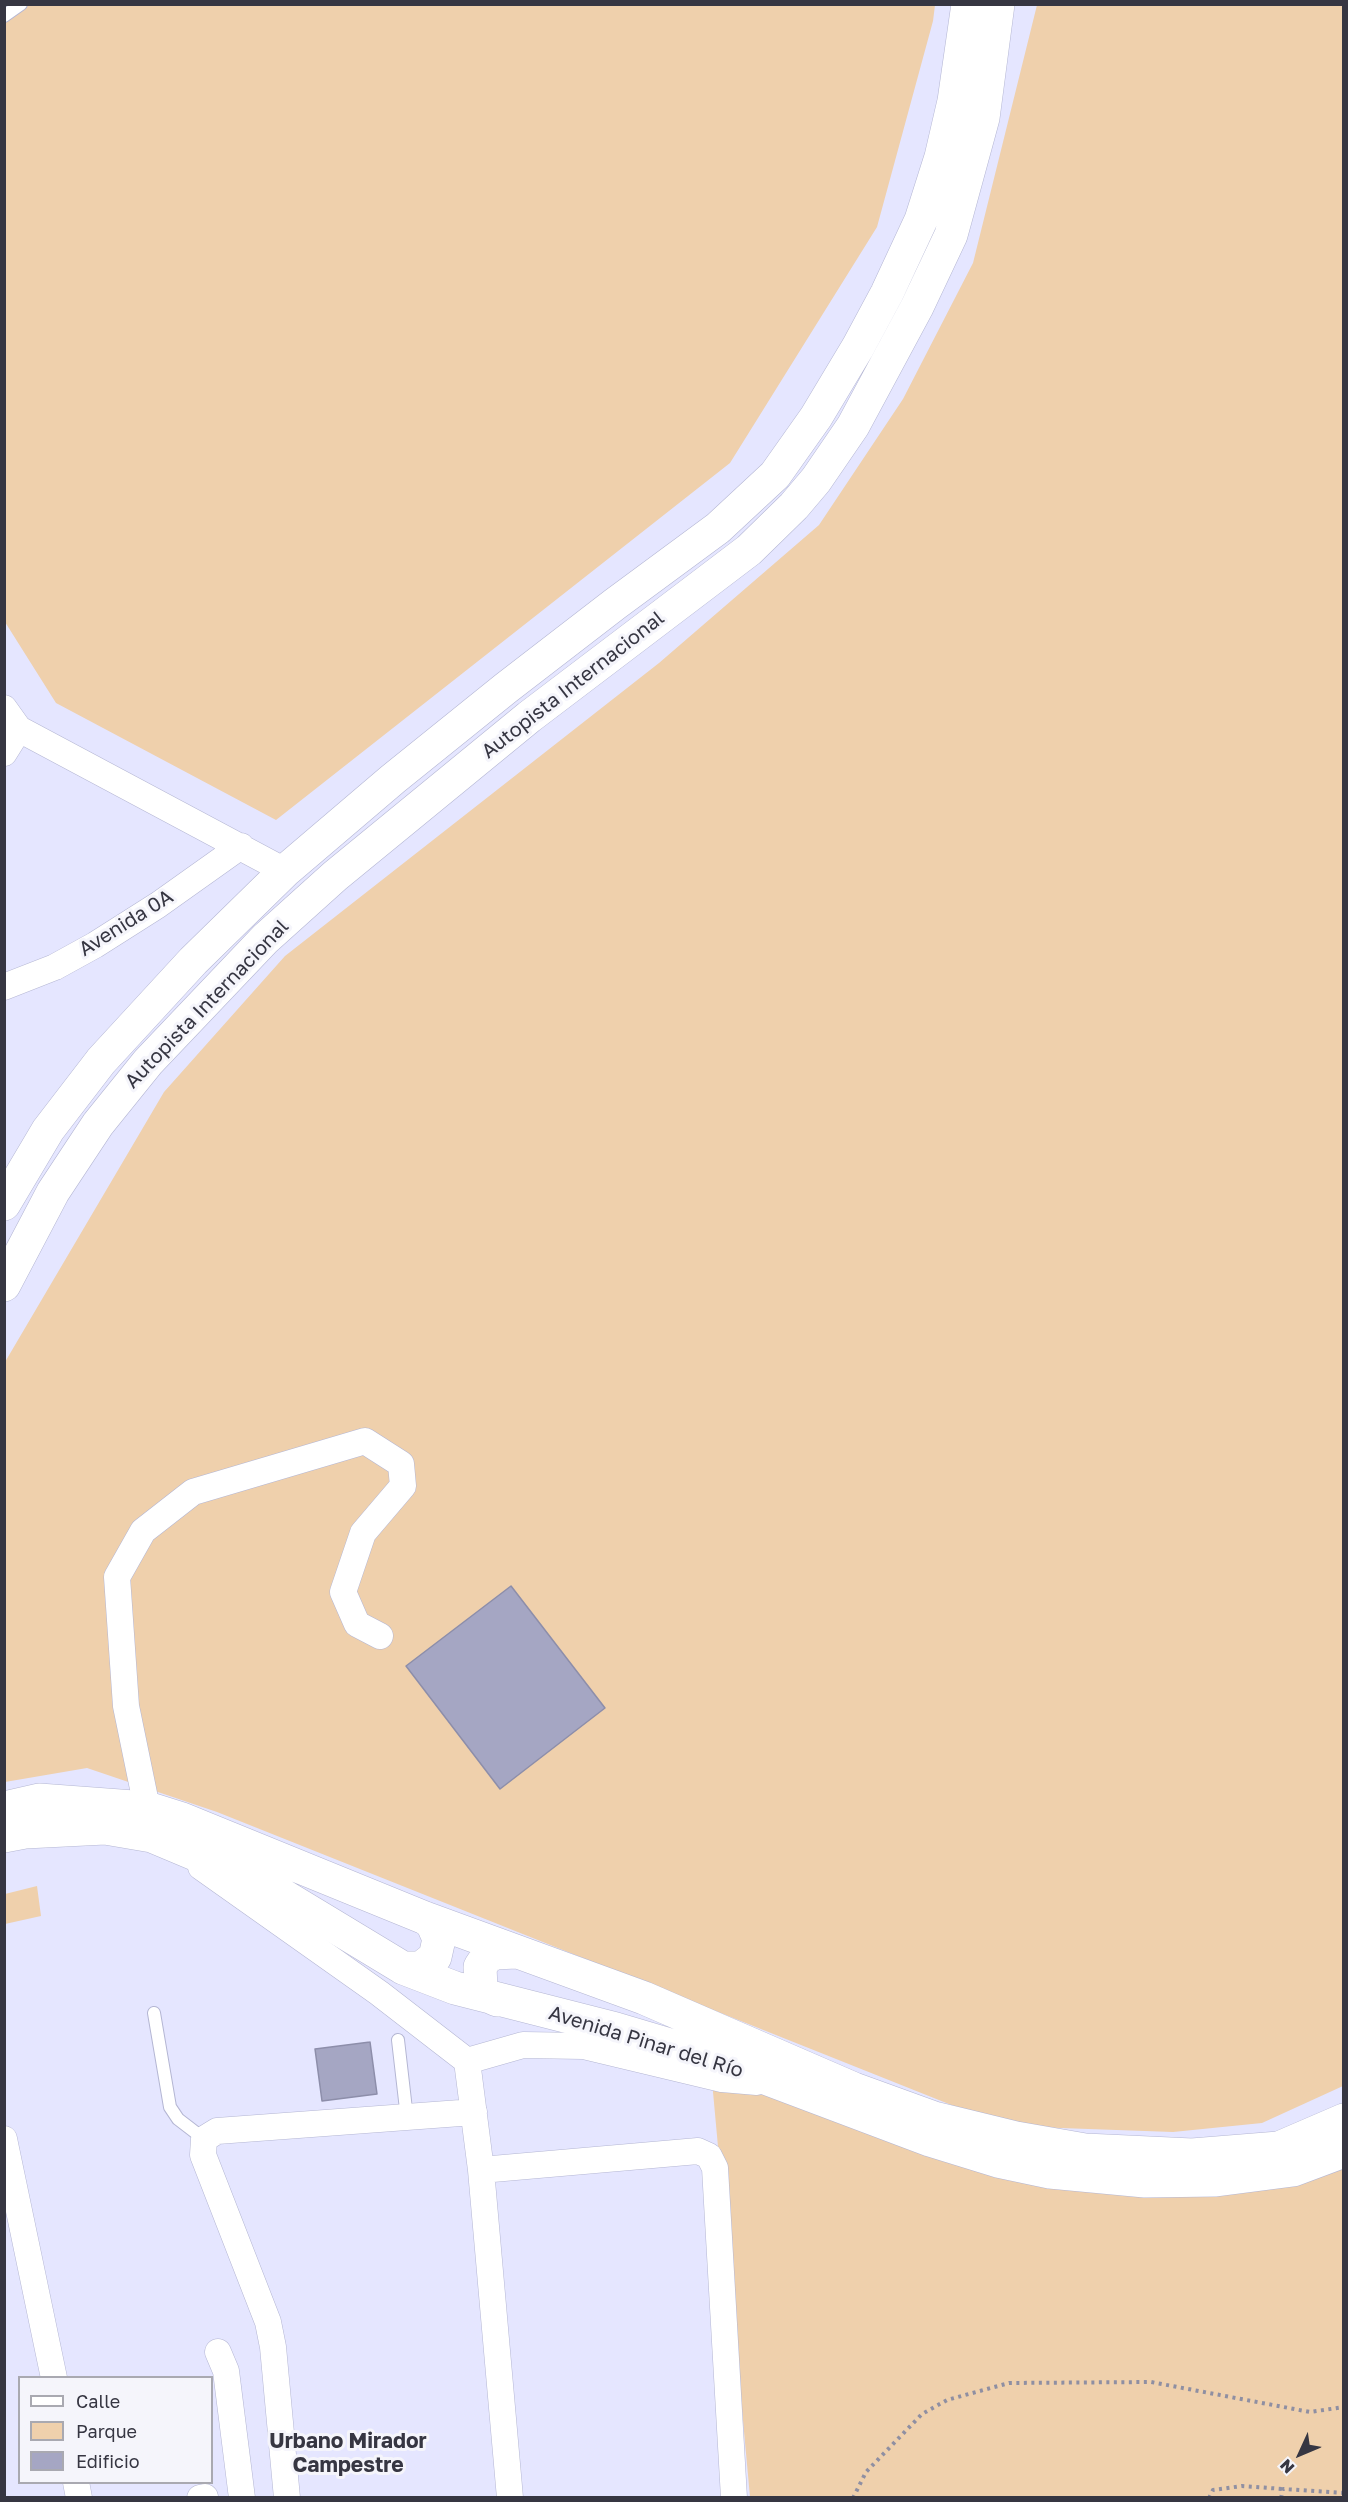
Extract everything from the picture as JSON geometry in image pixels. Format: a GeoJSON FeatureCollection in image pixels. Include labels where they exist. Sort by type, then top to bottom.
{"type":"FeatureCollection","features":[{"type":"Feature","properties":{"kind":"main road","name":"Autopista Internacional"},"geometry":{"type":"LineString","coordinates":[[4,1204],[48,1130],[101,1061],[193,961],[285,871],[393,779],[506,688],[615,603],[718,528],[775,475],[816,417],[858,347],[887,293],[921,220],[941,157],[954,100],[968,4]]}},
{"type":"Feature","properties":{"kind":"main road","name":"Autopista Internacional"},"geometry":{"type":"LineString","coordinates":[[4,1285],[53,1192],[98,1124],[148,1062],[257,947],[335,876],[501,740],[748,550],[794,506],[816,480],[858,416],[918,307],[951,235],[983,118],[998,4]]}},
{"type":"Feature","properties":{"kind":"main road","name":"Avenida Pinar del Río"},"geometry":{"type":"LineString","coordinates":[[4,1808],[39,1800],[149,1822],[212,1860],[284,1896],[403,1968],[497,2000],[616,2029],[707,2056],[930,2140],[998,2161],[1050,2172],[1145,2181],[1216,2180],[1293,2170],[1344,2151]]}},
{"type":"Feature","properties":{"kind":"main road","name":"Avenida Pinar del Río"},"geometry":{"type":"LineString","coordinates":[[4,1836],[25,1832],[105,1828],[182,1819],[424,1918],[644,1998],[854,2089],[934,2118],[1016,2138],[1085,2150],[1192,2155],[1279,2148],[1344,2120]]}},
{"type":"Feature","properties":{"kind":"main road"},"geometry":{"type":"LineString","coordinates":[[403,1968],[421,1968],[435,1956],[439,1939],[432,1923],[424,1918]]}},
{"type":"Feature","properties":{"kind":"main road"},"geometry":{"type":"LineString","coordinates":[[497,2000],[488,1996],[481,1988],[480,1967],[486,1958],[495,1953],[516,1952]]}},
{"type":"Feature","properties":{"kind":"street"},"geometry":{"type":"LineString","coordinates":[[4,708],[19,729],[285,871]]}},
{"type":"Feature","properties":{"kind":"street"},"geometry":{"type":"LineString","coordinates":[[4,753],[19,729]]}},
{"type":"Feature","properties":{"kind":"street","name":"Avenida 0A"},"geometry":{"type":"LineString","coordinates":[[4,987],[55,967],[94,945],[158,905],[241,846]]}},
{"type":"Feature","properties":{"kind":"street"},"geometry":{"type":"LineString","coordinates":[[380,1636],[357,1624],[343,1592],[363,1533],[403,1486],[401,1464],[365,1441],[193,1492],[143,1531],[117,1577],[126,1706],[149,1822],[207,1871],[379,1993],[467,2061],[481,2169],[510,2498]]}},
{"type":"Feature","properties":{"kind":"street"},"geometry":{"type":"LineString","coordinates":[[467,2061],[524,2045],[584,2046],[722,2079],[777,2083]]}},
{"type":"Feature","properties":{"kind":"street"},"geometry":{"type":"LineString","coordinates":[[287,2498],[273,2347],[268,2322],[203,2155],[204,2139],[217,2131],[474,2112]]}},
{"type":"Feature","properties":{"kind":"street"},"geometry":{"type":"LineString","coordinates":[[6,2150],[54,2376]]}},
{"type":"Feature","properties":{"kind":"street"},"geometry":{"type":"LineString","coordinates":[[481,2169],[698,2151],[709,2156],[715,2168],[734,2498]]}},
{"type":"Feature","properties":{"kind":"street"},"geometry":{"type":"LineString","coordinates":[[218,2352],[225,2370],[242,2498]]}},
{"type":"Feature","properties":{"kind":"lane"},"geometry":{"type":"LineString","coordinates":[[4,16],[21,4]]}},
{"type":"Feature","properties":{"kind":"lane"},"geometry":{"type":"LineString","coordinates":[[154,2013],[170,2107],[178,2119],[204,2139]]}},
{"type":"Feature","properties":{"kind":"lane"},"geometry":{"type":"LineString","coordinates":[[398,2040],[407,2118]]}},
{"type":"Feature","properties":{"kind":"path"},"geometry":{"type":"LineString","coordinates":[[853,2498],[866,2472],[921,2414],[947,2400],[1009,2383],[1150,2382],[1311,2412],[1344,2407]]}},
{"type":"Feature","properties":{"kind":"path"},"geometry":{"type":"LineString","coordinates":[[1209,2498],[1213,2490],[1242,2486],[1344,2493]]}},
{"type":"Feature","properties":{"kind":"path"},"geometry":{"type":"LineString","coordinates":[[1281,2498],[1283,2490]]}},
{"type":"Feature","properties":{"kind":"green space"},"geometry":{"type":"Polygon","coordinates":[[[5,5],[935,5],[933,21],[877,227],[730,463],[276,820],[56,703],[5,622],[5,5]]]}},
{"type":"Feature","properties":{"kind":"green space"},"geometry":{"type":"Polygon","coordinates":[[[1037,5],[1343,5],[1343,2086],[1262,2123],[1173,2132],[1004,2126],[217,1812],[87,1768],[5,1782],[5,1362],[164,1092],[285,956],[659,663],[819,525],[903,399],[973,263],[1037,5]]]}},
{"type":"Feature","properties":{"kind":"green space"},"geometry":{"type":"Polygon","coordinates":[[[37,1886],[41,1916],[5,1924],[5,1894],[37,1886]]]}},
{"type":"Feature","properties":{"kind":"green space"},"geometry":{"type":"Polygon","coordinates":[[[712,2081],[783,2089],[994,2172],[1343,2140],[1343,2497],[750,2497],[712,2081]]]}},
{"type":"Feature","properties":{"kind":"building"},"geometry":{"type":"Polygon","coordinates":[[[511,1586],[605,1708],[500,1789],[406,1666],[511,1586]]]}},
{"type":"Feature","properties":{"kind":"building"},"geometry":{"type":"Polygon","coordinates":[[[370,2042],[377,2094],[322,2101],[315,2049],[370,2042]]]}},
{"type":"Feature","properties":{"kind":"district","name":"Urbano Mirador Campestre"},"geometry":{"type":"Point","coordinates":[348,2453]}}]}
